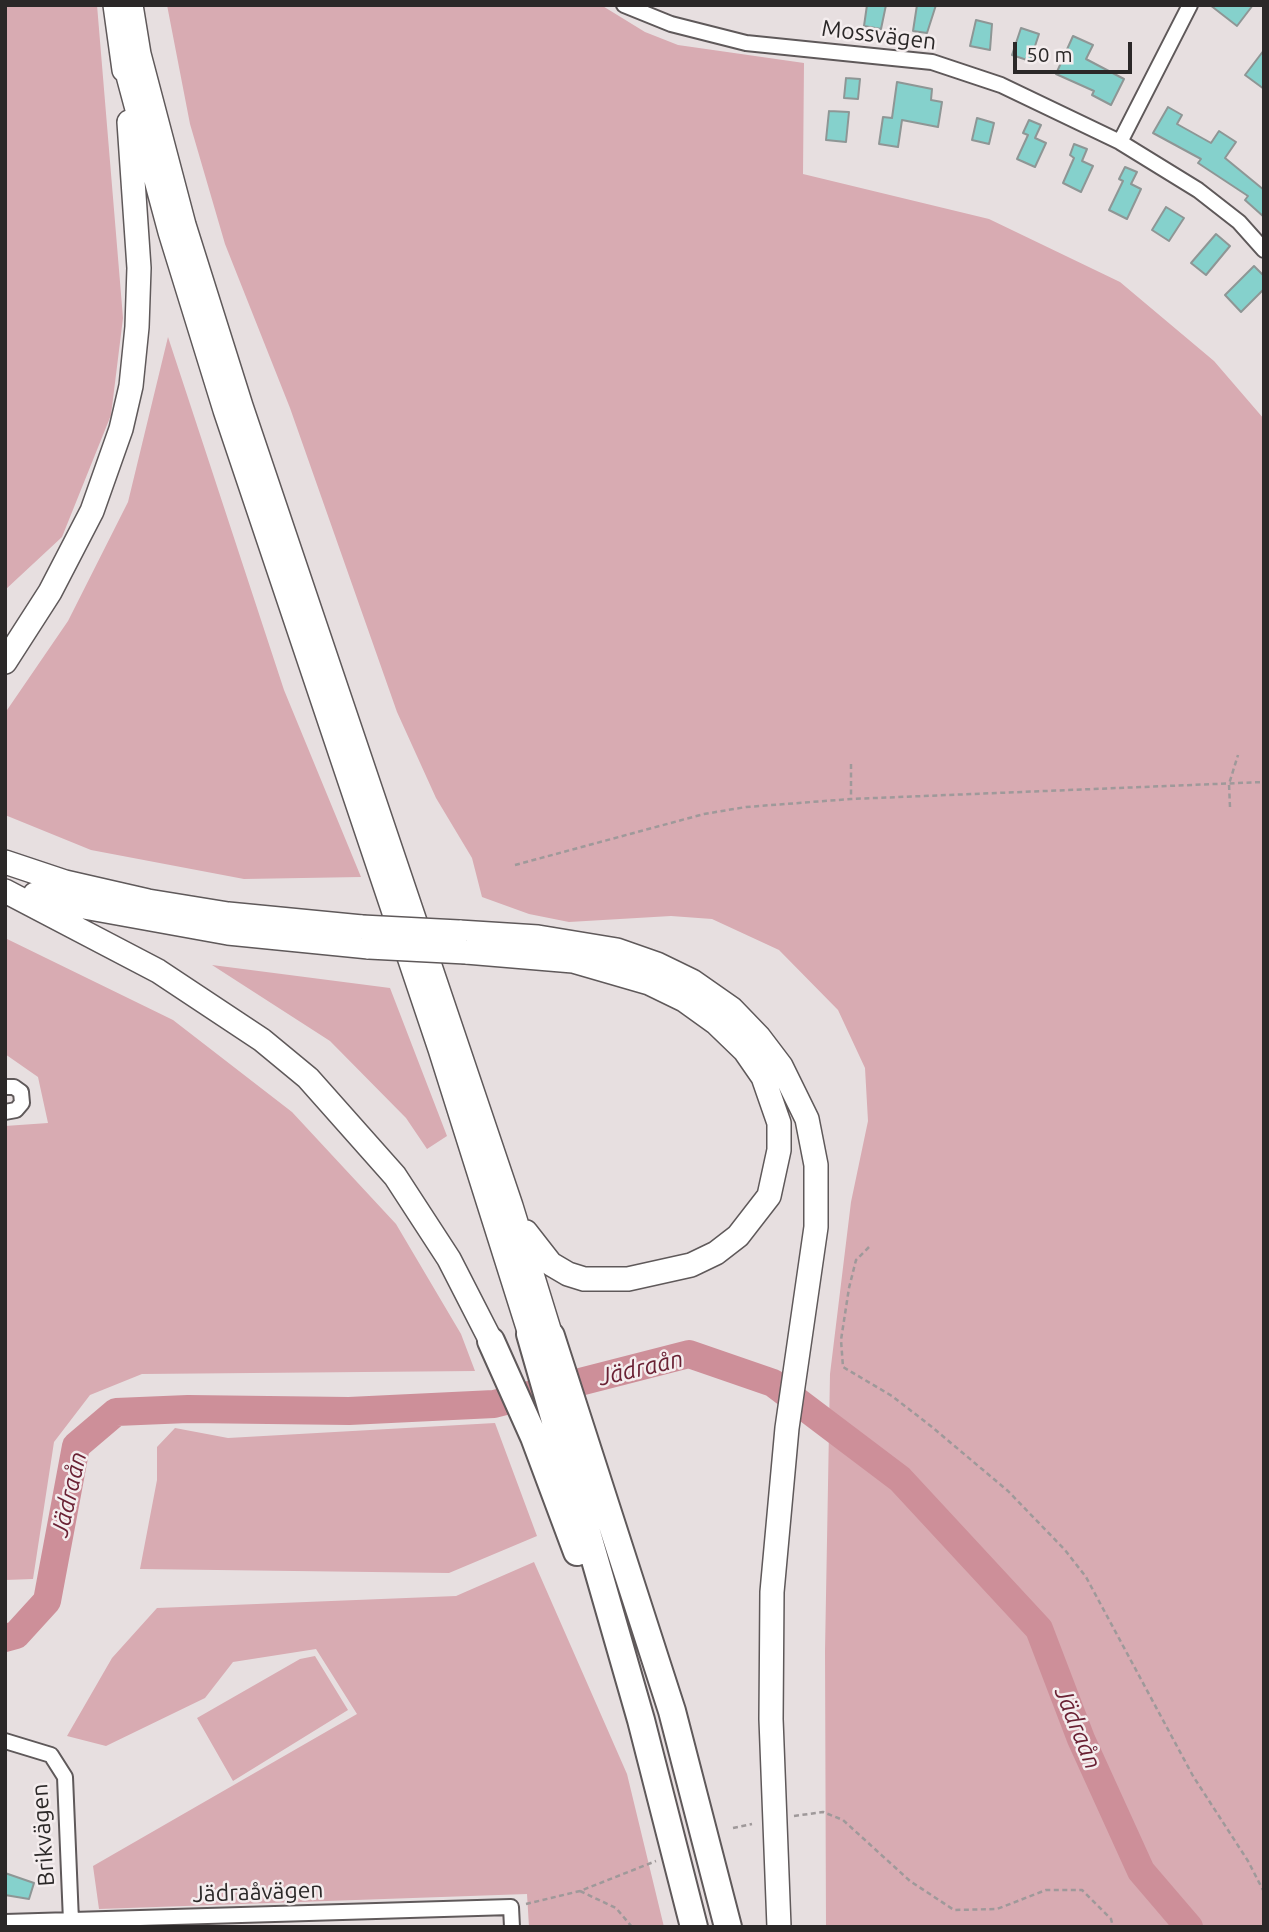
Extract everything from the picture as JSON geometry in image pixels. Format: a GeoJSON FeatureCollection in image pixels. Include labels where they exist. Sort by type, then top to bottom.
{"type":"FeatureCollection","features":[{"type":"Feature","properties":{"kind":"highway"},"geometry":{"type":"LineString","coordinates":[[5,663],[50,592],[93,512],[121,429],[131,386],[139,268],[123,57],[115,5]]}},
{"type":"Feature","properties":{"kind":"highway"},"geometry":{"type":"LineString","coordinates":[[131,5],[139,54],[184,225],[240,406],[512,1206],[540,1335]]}},
{"type":"Feature","properties":{"kind":"highway"},"geometry":{"type":"LineString","coordinates":[[123,57],[170,232],[225,410],[572,1435],[672,1711],[728,1927]]}},
{"type":"Feature","properties":{"kind":"highway"},"geometry":{"type":"LineString","coordinates":[[5,862],[65,882],[149,901],[365,937]]}},
{"type":"Feature","properties":{"kind":"highway"},"geometry":{"type":"LineString","coordinates":[[5,888],[146,920],[228,933],[463,942],[577,942],[657,964],[692,981],[732,1009],[759,1037],[781,1066],[807,1119],[813,1144],[816,1227],[787,1428],[772,1592],[771,1655],[779,1927]]}},
{"type":"Feature","properties":{"kind":"highway"},"geometry":{"type":"LineString","coordinates":[[5,888],[158,971],[262,1040],[308,1078],[395,1176],[449,1259],[491,1341],[534,1437],[641,1720]]}},
{"type":"Feature","properties":{"kind":"highway"},"geometry":{"type":"LineString","coordinates":[[463,942],[573,961],[649,983],[684,1000],[716,1023],[745,1051],[763,1077],[779,1123],[779,1150],[769,1196],[738,1236],[716,1254],[691,1265],[628,1279],[605,1281],[568,1275],[551,1264],[531,1241],[512,1206]]}},
{"type":"Feature","properties":{"kind":"highway"},"geometry":{"type":"LineString","coordinates":[[572,1435],[694,1927]]}},
{"type":"Feature","properties":{"kind":"street","name":"Mossvägen"},"geometry":{"type":"LineString","coordinates":[[624,5],[671,24],[746,43],[932,62],[1001,85],[1120,142],[1198,190],[1239,222],[1264,250]]}},
{"type":"Feature","properties":{"kind":"street"},"geometry":{"type":"LineString","coordinates":[[1120,142],[1190,5]]}},
{"type":"Feature","properties":{"kind":"street"},"geometry":{"type":"LineString","coordinates":[[5,1087],[14,1087],[22,1092],[22,1103],[16,1110],[5,1112]]}},
{"type":"Feature","properties":{"kind":"street","name":"Brikvägen"},"geometry":{"type":"LineString","coordinates":[[5,1741],[45,1752],[56,1761],[65,1777],[71,1921]]}},
{"type":"Feature","properties":{"kind":"street"},"geometry":{"type":"LineString","coordinates":[[511,1907],[512,1927]]}},
{"type":"Feature","properties":{"kind":"street","name":"Jädraåvägen"},"geometry":{"type":"LineString","coordinates":[[5,1922],[511,1907]]}},
{"type":"Feature","properties":{"kind":"path"},"geometry":{"type":"LineString","coordinates":[[1230,807],[1228,784],[1238,755]]}},
{"type":"Feature","properties":{"kind":"path"},"geometry":{"type":"LineString","coordinates":[[851,764],[851,799]]}},
{"type":"Feature","properties":{"kind":"path"},"geometry":{"type":"LineString","coordinates":[[515,865],[704,814],[746,807],[851,799],[1264,782]]}},
{"type":"Feature","properties":{"kind":"path"},"geometry":{"type":"LineString","coordinates":[[869,1247],[856,1260],[849,1288],[841,1340],[843,1367],[892,1396],[932,1427],[1008,1491],[1065,1550],[1086,1577],[1193,1776],[1248,1861],[1264,1892]]}},
{"type":"Feature","properties":{"kind":"path"},"geometry":{"type":"LineString","coordinates":[[784,1818],[823,1812],[843,1820],[910,1881],[954,1910],[997,1909],[1046,1890],[1082,1890],[1111,1919],[1113,1927]]}},
{"type":"Feature","properties":{"kind":"path"},"geometry":{"type":"LineString","coordinates":[[733,1828],[752,1824]]}},
{"type":"Feature","properties":{"kind":"path"},"geometry":{"type":"LineString","coordinates":[[511,1907],[580,1891],[659,1860]]}},
{"type":"Feature","properties":{"kind":"path"},"geometry":{"type":"LineString","coordinates":[[580,1891],[616,1908],[632,1927]]}},
{"type":"Feature","properties":{"kind":"shaded area"},"geometry":{"type":"Polygon","coordinates":[[[5,5],[97,5],[123,318],[111,415],[62,537],[5,590],[5,5]]]}},
{"type":"Feature","properties":{"kind":"shaded area"},"geometry":{"type":"Polygon","coordinates":[[[167,5],[601,5],[645,32],[678,45],[804,63],[803,174],[989,219],[1120,282],[1214,361],[1264,419],[1264,1927],[826,1927],[825,1651],[830,1374],[851,1202],[868,1121],[865,1068],[838,1010],[779,950],[712,919],[671,916],[569,922],[529,914],[482,897],[472,858],[436,798],[397,712],[290,408],[225,244],[190,124],[167,5]]]}},
{"type":"Feature","properties":{"kind":"shaded area"},"geometry":{"type":"Polygon","coordinates":[[[168,337],[284,690],[361,877],[244,879],[91,850],[5,815],[5,713],[68,621],[128,502],[168,337]]]}},
{"type":"Feature","properties":{"kind":"shaded area"},"geometry":{"type":"Polygon","coordinates":[[[5,938],[173,1020],[292,1112],[396,1224],[461,1334],[475,1371],[142,1374],[90,1395],[54,1442],[33,1579],[5,1580],[5,1126],[48,1123],[38,1077],[5,1054],[5,938]]]}},
{"type":"Feature","properties":{"kind":"shaded area"},"geometry":{"type":"Polygon","coordinates":[[[212,965],[390,988],[447,1136],[427,1149],[406,1118],[330,1041],[212,965]]]}},
{"type":"Feature","properties":{"kind":"shaded area"},"geometry":{"type":"Polygon","coordinates":[[[495,1423],[537,1536],[449,1573],[140,1569],[157,1480],[157,1447],[175,1428],[228,1438],[495,1423]]]}},
{"type":"Feature","properties":{"kind":"shaded area"},"geometry":{"type":"Polygon","coordinates":[[[534,1562],[627,1774],[664,1927],[529,1927],[527,1894],[99,1909],[93,1866],[357,1714],[316,1649],[233,1662],[205,1698],[106,1746],[67,1736],[112,1658],[157,1608],[456,1596],[534,1562]]]}},
{"type":"Feature","properties":{"kind":"shaded area"},"geometry":{"type":"Polygon","coordinates":[[[315,1656],[348,1710],[233,1781],[197,1718],[300,1659],[315,1656]]]}},
{"type":"Feature","properties":{"kind":"building"},"geometry":{"type":"Polygon","coordinates":[[[867,5],[886,5],[881,29],[864,26],[867,5]]]}},
{"type":"Feature","properties":{"kind":"building"},"geometry":{"type":"Polygon","coordinates":[[[917,5],[936,5],[927,33],[913,31],[917,5]]]}},
{"type":"Feature","properties":{"kind":"building"},"geometry":{"type":"Polygon","coordinates":[[[1210,5],[1253,5],[1237,26],[1210,5]]]}},
{"type":"Feature","properties":{"kind":"building"},"geometry":{"type":"Polygon","coordinates":[[[976,20],[992,24],[990,50],[970,46],[976,20]]]}},
{"type":"Feature","properties":{"kind":"building"},"geometry":{"type":"Polygon","coordinates":[[[1021,28],[1039,34],[1030,61],[1012,55],[1021,28]]]}},
{"type":"Feature","properties":{"kind":"building"},"geometry":{"type":"Polygon","coordinates":[[[1073,36],[1093,45],[1086,59],[1124,79],[1111,105],[1092,95],[1094,91],[1056,74],[1073,36]]]}},
{"type":"Feature","properties":{"kind":"building"},"geometry":{"type":"Polygon","coordinates":[[[1264,50],[1264,89],[1245,75],[1264,50]]]}},
{"type":"Feature","properties":{"kind":"building"},"geometry":{"type":"Polygon","coordinates":[[[846,78],[860,79],[858,99],[844,98],[846,78]]]}},
{"type":"Feature","properties":{"kind":"building"},"geometry":{"type":"Polygon","coordinates":[[[897,82],[932,89],[931,100],[942,102],[938,127],[902,120],[898,147],[879,144],[883,117],[892,118],[897,82]]]}},
{"type":"Feature","properties":{"kind":"building"},"geometry":{"type":"Polygon","coordinates":[[[1168,107],[1182,115],[1177,124],[1211,143],[1219,131],[1236,142],[1225,158],[1264,190],[1264,217],[1245,200],[1248,196],[1198,163],[1201,159],[1153,133],[1168,107]]]}},
{"type":"Feature","properties":{"kind":"building"},"geometry":{"type":"Polygon","coordinates":[[[829,111],[849,112],[846,142],[826,140],[829,111]]]}},
{"type":"Feature","properties":{"kind":"building"},"geometry":{"type":"Polygon","coordinates":[[[977,118],[994,123],[989,144],[972,140],[977,118]]]}},
{"type":"Feature","properties":{"kind":"building"},"geometry":{"type":"Polygon","coordinates":[[[1029,120],[1041,125],[1035,138],[1046,143],[1035,167],[1017,159],[1028,135],[1023,133],[1029,120]]]}},
{"type":"Feature","properties":{"kind":"building"},"geometry":{"type":"Polygon","coordinates":[[[1074,144],[1087,149],[1082,161],[1093,166],[1081,192],[1063,183],[1074,158],[1070,155],[1074,144]]]}},
{"type":"Feature","properties":{"kind":"building"},"geometry":{"type":"Polygon","coordinates":[[[1125,167],[1137,172],[1131,184],[1141,189],[1127,219],[1109,210],[1123,181],[1119,179],[1125,167]]]}},
{"type":"Feature","properties":{"kind":"building"},"geometry":{"type":"Polygon","coordinates":[[[1166,207],[1184,218],[1169,241],[1152,230],[1166,207]]]}},
{"type":"Feature","properties":{"kind":"building"},"geometry":{"type":"Polygon","coordinates":[[[1216,234],[1230,246],[1206,275],[1191,263],[1216,234]]]}},
{"type":"Feature","properties":{"kind":"building"},"geometry":{"type":"Polygon","coordinates":[[[1254,266],[1264,276],[1264,289],[1241,312],[1225,295],[1254,266]]]}},
{"type":"Feature","properties":{"kind":"building"},"geometry":{"type":"Polygon","coordinates":[[[5,1873],[34,1883],[29,1899],[5,1895],[5,1873]]]}},
{"type":"Feature","properties":{"kind":"waterway","name":"Jädraån"},"geometry":{"type":"LineString","coordinates":[[5,1638],[16,1635],[47,1601],[76,1446],[116,1412],[188,1409],[349,1411],[494,1404],[689,1354],[773,1383],[900,1479],[1039,1629],[1081,1739],[1141,1871],[1189,1927]]}}]}
